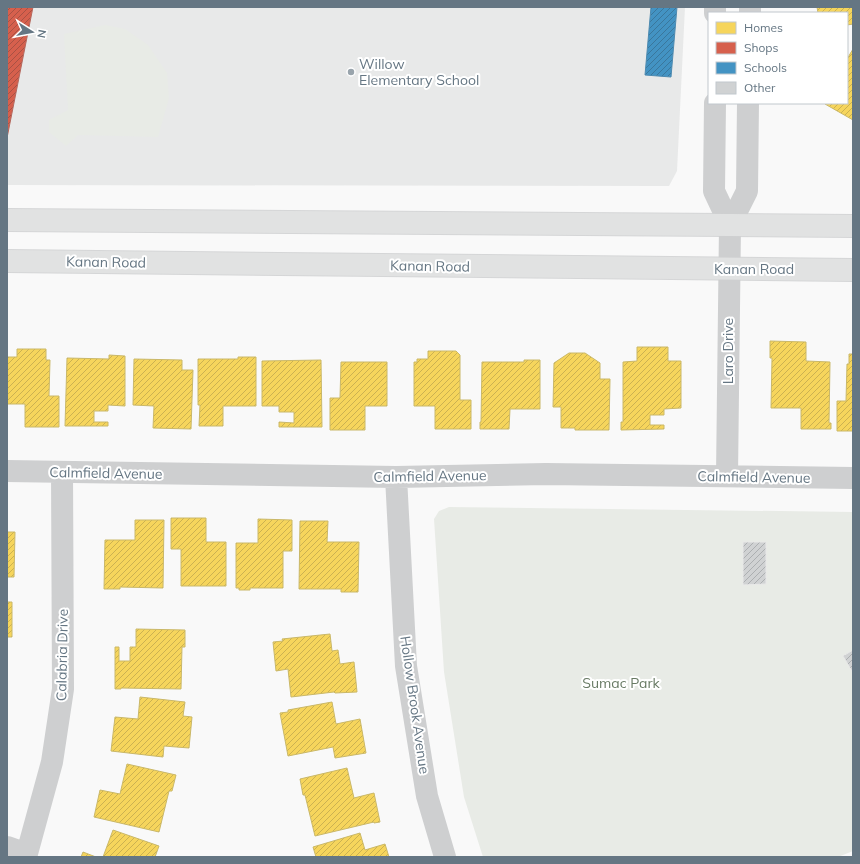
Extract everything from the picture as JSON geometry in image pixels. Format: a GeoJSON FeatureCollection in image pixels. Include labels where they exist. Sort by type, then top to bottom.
{"type":"FeatureCollection","features":[{"type":"Feature","properties":{"kind":"main road"},"geometry":{"type":"LineString","coordinates":[[7,220],[853,226]]}},
{"type":"Feature","properties":{"kind":"main road","name":"Kanan Road"},"geometry":{"type":"LineString","coordinates":[[7,261],[853,270]]}},
{"type":"Feature","properties":{"kind":"street","name":"Laro Drive"},"geometry":{"type":"LineString","coordinates":[[715,104],[714,191],[730,225]]}},
{"type":"Feature","properties":{"kind":"street","name":"Laro Drive"},"geometry":{"type":"LineString","coordinates":[[727,476],[730,225],[747,191],[748,104]]}},
{"type":"Feature","properties":{"kind":"street","name":"Calmfield Avenue"},"geometry":{"type":"LineString","coordinates":[[7,471],[396,478],[546,474],[853,478]]}},
{"type":"Feature","properties":{"kind":"street","name":"Calabria Drive"},"geometry":{"type":"LineString","coordinates":[[20,853],[52,762],[63,689],[62,472]]}},
{"type":"Feature","properties":{"kind":"street","name":"Hollow Brook Avenue"},"geometry":{"type":"LineString","coordinates":[[396,478],[406,666],[428,796],[445,857]]}},
{"type":"Feature","properties":{"kind":"shaded area","name":"Willow Elementary School"},"geometry":{"type":"Polygon","coordinates":[[[33,7],[685,7],[677,171],[669,186],[7,185],[7,138],[33,7]]]}},
{"type":"Feature","properties":{"kind":"green space"},"geometry":{"type":"Polygon","coordinates":[[[105,25],[125,29],[148,45],[167,73],[169,98],[158,137],[78,135],[66,146],[49,132],[49,120],[68,110],[64,34],[105,25]]]}},
{"type":"Feature","properties":{"kind":"green space","name":"Sumac Park"},"geometry":{"type":"Polygon","coordinates":[[[449,507],[853,512],[853,851],[838,857],[483,857],[464,797],[444,672],[434,519],[439,511],[449,507]]]}},
{"type":"Feature","properties":{"kind":"building: Homes"},"geometry":{"type":"Polygon","coordinates":[[[817,7],[853,7],[853,24],[848,25],[848,12],[818,12],[817,7]]]}},
{"type":"Feature","properties":{"kind":"building: Homes"},"geometry":{"type":"Polygon","coordinates":[[[853,49],[853,120],[825,104],[848,104],[848,57],[853,49]]]}},
{"type":"Feature","properties":{"kind":"building: Homes"},"geometry":{"type":"Polygon","coordinates":[[[770,341],[806,342],[806,361],[830,362],[829,423],[831,423],[831,429],[801,429],[801,408],[771,408],[772,358],[770,358],[770,341]]]}},
{"type":"Feature","properties":{"kind":"building: Homes"},"geometry":{"type":"Polygon","coordinates":[[[637,347],[668,347],[668,361],[681,361],[681,408],[664,409],[664,415],[650,415],[650,425],[664,425],[664,429],[621,430],[621,422],[623,422],[623,362],[637,361],[637,347]]]}},
{"type":"Feature","properties":{"kind":"building: Homes"},"geometry":{"type":"Polygon","coordinates":[[[17,349],[46,349],[46,360],[50,360],[49,396],[59,396],[59,427],[25,427],[25,404],[7,404],[7,357],[17,357],[17,349]]]}},
{"type":"Feature","properties":{"kind":"building: Homes"},"geometry":{"type":"Polygon","coordinates":[[[428,351],[456,351],[460,355],[460,400],[471,400],[471,429],[435,429],[435,406],[414,406],[414,362],[417,362],[417,359],[428,359],[428,351]]]}},
{"type":"Feature","properties":{"kind":"building: Homes"},"geometry":{"type":"Polygon","coordinates":[[[569,353],[585,353],[600,363],[600,379],[610,379],[609,430],[575,430],[575,428],[561,428],[561,407],[553,407],[554,363],[569,353]]]}},
{"type":"Feature","properties":{"kind":"building: Homes"},"geometry":{"type":"Polygon","coordinates":[[[849,354],[853,354],[853,431],[837,431],[837,401],[846,401],[847,364],[849,364],[849,354]]]}},
{"type":"Feature","properties":{"kind":"building: Homes"},"geometry":{"type":"Polygon","coordinates":[[[109,355],[125,356],[125,406],[108,405],[108,411],[94,411],[94,422],[108,422],[108,426],[65,426],[67,358],[109,359],[109,355]]]}},
{"type":"Feature","properties":{"kind":"building: Homes"},"geometry":{"type":"Polygon","coordinates":[[[238,357],[256,357],[256,406],[223,406],[223,426],[199,426],[200,405],[198,405],[198,359],[238,359],[238,357]]]}},
{"type":"Feature","properties":{"kind":"building: Homes"},"geometry":{"type":"Polygon","coordinates":[[[134,359],[182,360],[182,370],[193,370],[191,429],[153,428],[154,406],[133,405],[134,359]]]}},
{"type":"Feature","properties":{"kind":"building: Homes"},"geometry":{"type":"Polygon","coordinates":[[[321,360],[322,427],[279,427],[279,422],[294,423],[294,412],[279,412],[279,406],[262,406],[262,361],[321,360]]]}},
{"type":"Feature","properties":{"kind":"building: Homes"},"geometry":{"type":"Polygon","coordinates":[[[524,360],[540,360],[540,409],[510,409],[509,429],[480,429],[482,362],[524,362],[524,360]]]}},
{"type":"Feature","properties":{"kind":"building: Homes"},"geometry":{"type":"Polygon","coordinates":[[[341,362],[387,362],[387,406],[365,406],[365,430],[330,430],[330,398],[340,398],[341,362]]]}},
{"type":"Feature","properties":{"kind":"building: Homes"},"geometry":{"type":"Polygon","coordinates":[[[171,518],[206,518],[206,542],[226,542],[226,586],[181,586],[181,549],[171,549],[171,518]]]}},
{"type":"Feature","properties":{"kind":"building: Homes"},"geometry":{"type":"Polygon","coordinates":[[[258,519],[292,520],[292,551],[283,551],[283,588],[250,588],[250,590],[239,590],[239,588],[236,588],[236,543],[258,543],[258,519]]]}},
{"type":"Feature","properties":{"kind":"building: Homes"},"geometry":{"type":"Polygon","coordinates":[[[135,520],[164,520],[163,588],[120,587],[120,589],[104,589],[105,540],[135,540],[135,520]]]}},
{"type":"Feature","properties":{"kind":"building: Homes"},"geometry":{"type":"Polygon","coordinates":[[[300,521],[328,521],[327,542],[359,542],[358,592],[341,592],[341,589],[299,589],[300,521]]]}},
{"type":"Feature","properties":{"kind":"building: Homes"},"geometry":{"type":"Polygon","coordinates":[[[7,532],[15,532],[14,577],[7,577],[7,532]]]}},
{"type":"Feature","properties":{"kind":"building: Homes"},"geometry":{"type":"Polygon","coordinates":[[[7,602],[12,602],[12,637],[7,637],[7,602]]]}},
{"type":"Feature","properties":{"kind":"building: Homes"},"geometry":{"type":"Polygon","coordinates":[[[136,629],[185,630],[185,647],[182,647],[181,689],[115,689],[115,647],[119,647],[119,661],[130,661],[130,647],[136,647],[136,629]]]}},
{"type":"Feature","properties":{"kind":"building: Homes"},"geometry":{"type":"Polygon","coordinates":[[[330,634],[332,651],[338,650],[340,664],[354,662],[357,692],[334,692],[291,697],[288,669],[276,671],[273,642],[283,641],[282,639],[330,634]]]}},
{"type":"Feature","properties":{"kind":"building: Homes"},"geometry":{"type":"Polygon","coordinates":[[[140,697],[185,702],[183,716],[192,717],[189,748],[164,746],[163,757],[111,751],[115,717],[138,719],[140,697]]]}},
{"type":"Feature","properties":{"kind":"building: Homes"},"geometry":{"type":"Polygon","coordinates":[[[332,702],[336,724],[360,719],[366,753],[335,758],[333,747],[288,756],[280,713],[288,712],[288,710],[332,702]]]}},
{"type":"Feature","properties":{"kind":"building: Homes"},"geometry":{"type":"Polygon","coordinates":[[[127,764],[176,775],[172,791],[169,791],[159,832],[94,817],[100,790],[120,794],[127,764]]]}},
{"type":"Feature","properties":{"kind":"building: Homes"},"geometry":{"type":"Polygon","coordinates":[[[347,768],[354,798],[374,793],[380,822],[374,822],[315,836],[300,779],[347,768]]]}},
{"type":"Feature","properties":{"kind":"building: Homes"},"geometry":{"type":"Polygon","coordinates":[[[113,830],[159,846],[155,857],[103,857],[113,830]]]}},
{"type":"Feature","properties":{"kind":"building: Homes"},"geometry":{"type":"Polygon","coordinates":[[[360,833],[365,850],[385,844],[389,857],[316,857],[313,847],[360,833]]]}},
{"type":"Feature","properties":{"kind":"building: Homes"},"geometry":{"type":"Polygon","coordinates":[[[83,852],[96,857],[81,857],[83,852]]]}},
{"type":"Feature","properties":{"kind":"building: Shops"},"geometry":{"type":"Polygon","coordinates":[[[7,7],[33,7],[7,138],[7,7]]]}},
{"type":"Feature","properties":{"kind":"building: Schools"},"geometry":{"type":"Polygon","coordinates":[[[651,7],[677,7],[671,77],[645,75],[651,7]]]}},
{"type":"Feature","properties":{"kind":"building: Other"},"geometry":{"type":"Polygon","coordinates":[[[743,542],[766,542],[766,584],[743,585],[743,542]]]}},
{"type":"Feature","properties":{"kind":"building: Other"},"geometry":{"type":"Polygon","coordinates":[[[853,650],[853,673],[843,656],[853,650]]]}},
{"type":"Feature","properties":{"kind":"place","name":"Willow Elementary School"},"geometry":{"type":"Point","coordinates":[351,72]}}]}
